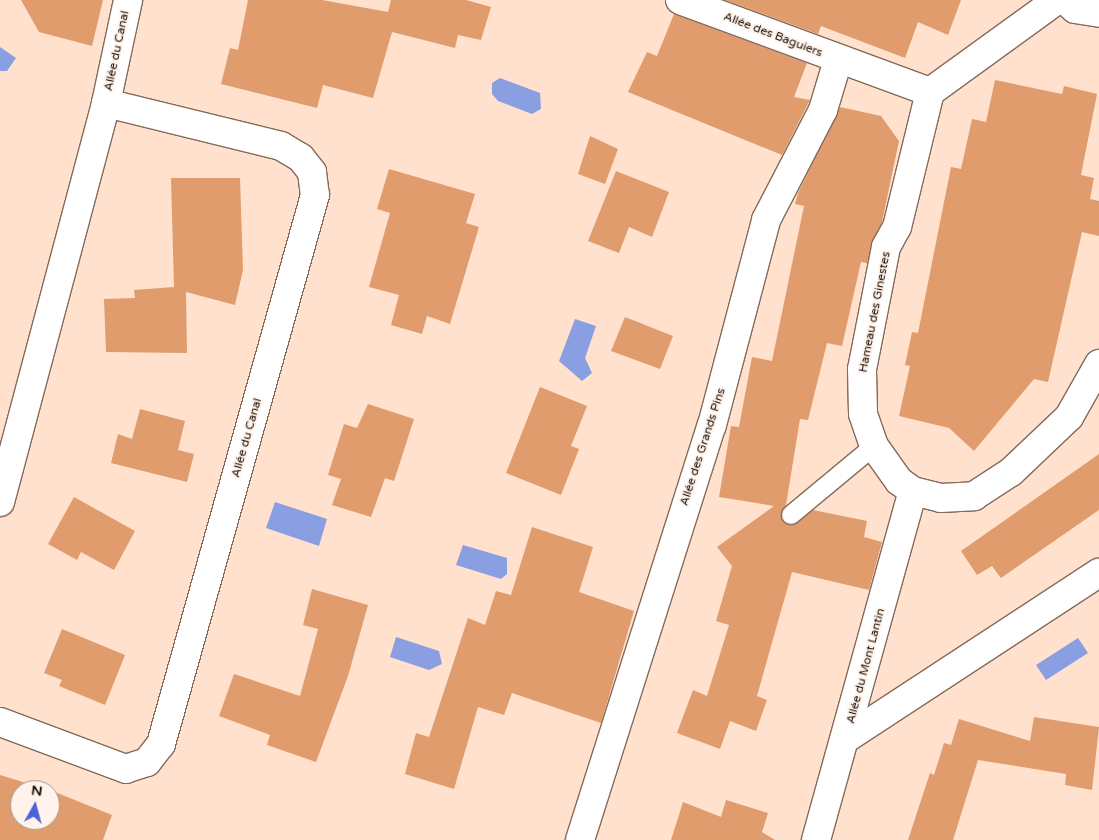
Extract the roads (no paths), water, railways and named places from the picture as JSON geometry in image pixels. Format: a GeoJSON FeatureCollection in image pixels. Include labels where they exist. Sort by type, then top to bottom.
{"type":"FeatureCollection","features":[{"type":"Feature","properties":{"kind":"street","name":"Allée du Canal"},"geometry":{"type":"LineString","coordinates":[[0,502],[106,103],[128,0]]}},
{"type":"Feature","properties":{"kind":"street","name":"Allée des Baguiers"},"geometry":{"type":"LineString","coordinates":[[680,0],[838,60],[930,92]]}},
{"type":"Feature","properties":{"kind":"street"},"geometry":{"type":"LineString","coordinates":[[930,92],[1057,0]]}},
{"type":"Feature","properties":{"kind":"street"},"geometry":{"type":"LineString","coordinates":[[1065,0],[1075,9],[1099,13]]}},
{"type":"Feature","properties":{"kind":"street","name":"Allée des Grands Pins"},"geometry":{"type":"LineString","coordinates":[[580,840],[712,425],[766,220],[823,110],[838,60]]}},
{"type":"Feature","properties":{"kind":"street","name":"Hameau des Ginestes"},"geometry":{"type":"LineString","coordinates":[[930,92],[897,227],[886,247],[862,369],[863,414],[874,446],[899,481],[913,491],[941,498],[974,496],[1012,472],[1068,417],[1099,364]]}},
{"type":"Feature","properties":{"kind":"street","name":"Allée du Canal"},"geometry":{"type":"LineString","coordinates":[[0,722],[126,769],[146,762],[161,744],[315,195],[312,172],[301,158],[281,146],[106,103]]}},
{"type":"Feature","properties":{"kind":"street","name":"Allée du Mont Lantin"},"geometry":{"type":"LineString","coordinates":[[816,840],[848,737],[913,491]]}},
{"type":"Feature","properties":{"kind":"street"},"geometry":{"type":"LineString","coordinates":[[848,737],[1099,573]]}},
{"type":"Feature","properties":{"kind":"lane"},"geometry":{"type":"LineString","coordinates":[[791,515],[874,446]]}},
{"type":"Feature","properties":{"kind":"water"},"geometry":{"type":"Polygon","coordinates":[[[0,47],[16,58],[7,71],[0,71],[0,47]]]}},
{"type":"Feature","properties":{"kind":"water"},"geometry":{"type":"Polygon","coordinates":[[[500,78],[540,93],[541,109],[532,114],[498,101],[492,94],[492,83],[500,78]]]}},
{"type":"Feature","properties":{"kind":"water"},"geometry":{"type":"Polygon","coordinates":[[[575,319],[596,326],[585,358],[592,373],[582,381],[559,361],[575,319]]]}},
{"type":"Feature","properties":{"kind":"water"},"geometry":{"type":"Polygon","coordinates":[[[275,502],[327,519],[319,546],[266,528],[275,502]]]}},
{"type":"Feature","properties":{"kind":"water"},"geometry":{"type":"Polygon","coordinates":[[[463,545],[507,558],[507,574],[501,579],[456,565],[463,545]]]}},
{"type":"Feature","properties":{"kind":"water"},"geometry":{"type":"Polygon","coordinates":[[[396,637],[439,651],[442,664],[429,670],[390,657],[396,637]]]}},
{"type":"Feature","properties":{"kind":"water"},"geometry":{"type":"Polygon","coordinates":[[[1078,638],[1088,653],[1046,680],[1036,665],[1078,638]]]}}]}
